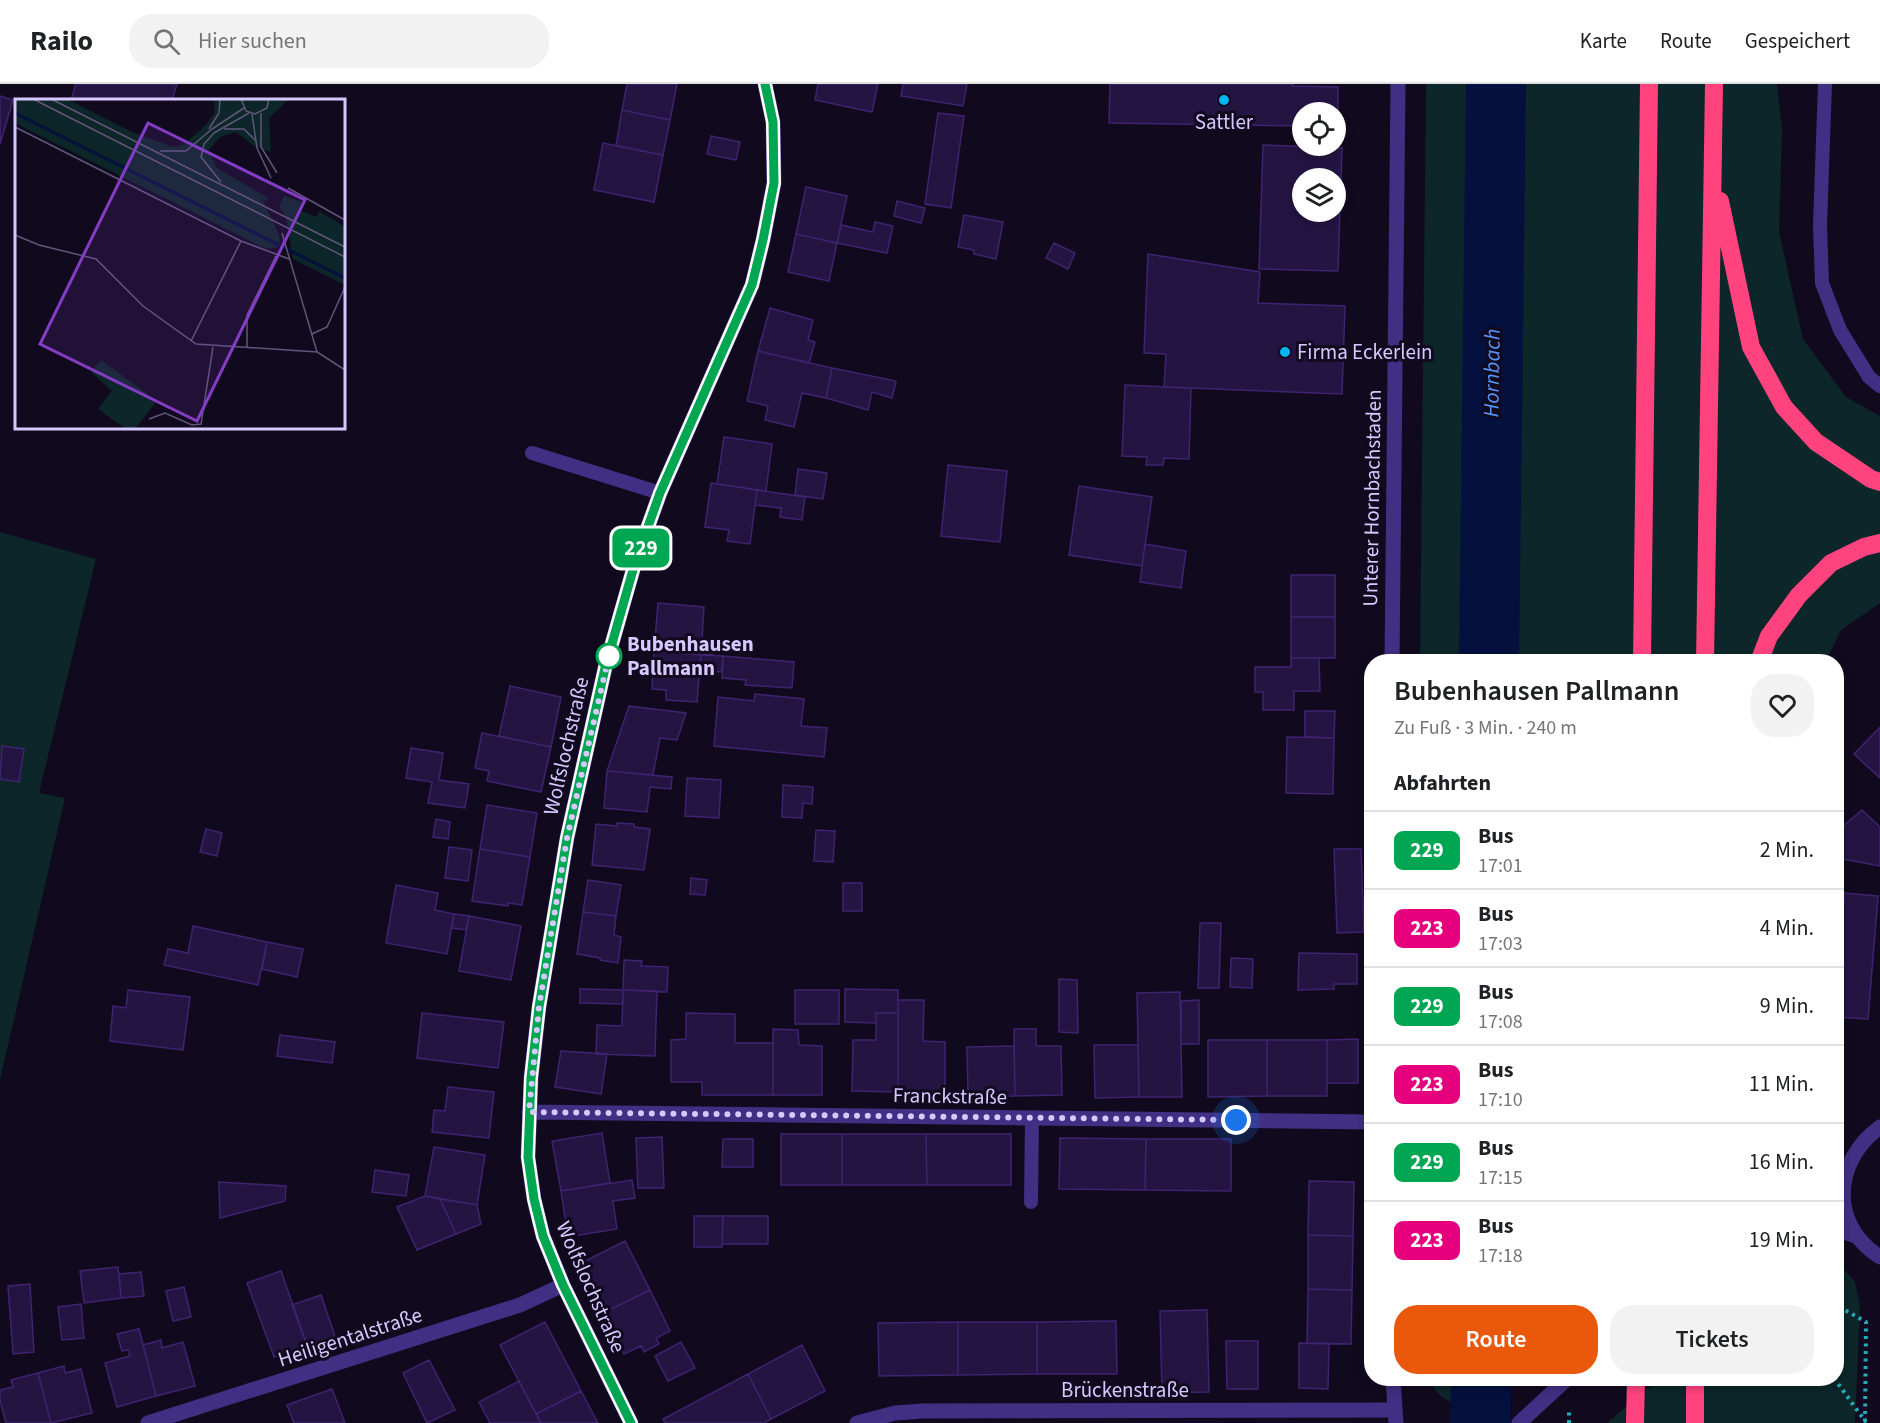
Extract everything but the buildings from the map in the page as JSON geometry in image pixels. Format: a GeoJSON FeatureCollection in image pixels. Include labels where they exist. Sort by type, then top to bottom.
{"type":"FeatureCollection","features":[{"type":"Feature","properties":{"kind":"highway"},"geometry":{"type":"LineString","coordinates":[[1642,654],[1649,84]]}},
{"type":"Feature","properties":{"kind":"highway"},"geometry":{"type":"LineString","coordinates":[[1705,654],[1714,84]]}},
{"type":"Feature","properties":{"kind":"highway"},"geometry":{"type":"LineString","coordinates":[[1714,173],[1751,347],[1784,407],[1816,442],[1871,479],[1880,482]]}},
{"type":"Feature","properties":{"kind":"highway"},"geometry":{"type":"LineString","coordinates":[[1762,654],[1769,636],[1799,595],[1831,563],[1864,547],[1880,543]]}},
{"type":"Feature","properties":{"kind":"highway"},"geometry":{"type":"LineString","coordinates":[[1635,1423],[1636,1386]]}},
{"type":"Feature","properties":{"kind":"highway"},"geometry":{"type":"LineString","coordinates":[[1695,1386],[1695,1423]]}},
{"type":"Feature","properties":{"kind":"street","name":"Wolfslochstraße"},"geometry":{"type":"LineString","coordinates":[[631,1423],[563,1285],[543,1236],[534,1199],[528,1157],[529,1112],[539,1007],[567,838],[605,668],[635,563],[660,493],[755,274],[774,183],[773,122],[765,84]]}},
{"type":"Feature","properties":{"kind":"street","name":"Unterer Hornbachstaden"},"geometry":{"type":"LineString","coordinates":[[1392,654],[1398,84]]}},
{"type":"Feature","properties":{"kind":"street","name":"Franckstraße"},"geometry":{"type":"LineString","coordinates":[[529,1112],[1364,1122]]}},
{"type":"Feature","properties":{"kind":"street"},"geometry":{"type":"LineString","coordinates":[[1844,1163],[1862,1142],[1880,1127]]}},
{"type":"Feature","properties":{"kind":"street"},"geometry":{"type":"LineString","coordinates":[[1844,1204],[1848,1220],[1858,1238],[1880,1257]]}},
{"type":"Feature","properties":{"kind":"street"},"geometry":{"type":"LineString","coordinates":[[1844,1232],[1858,1238]]}},
{"type":"Feature","properties":{"kind":"street","name":"Heiligentalstraße"},"geometry":{"type":"LineString","coordinates":[[148,1423],[520,1305],[563,1285]]}},
{"type":"Feature","properties":{"kind":"street"},"geometry":{"type":"LineString","coordinates":[[1393,1386],[1395,1416]]}},
{"type":"Feature","properties":{"kind":"street"},"geometry":{"type":"LineString","coordinates":[[1519,1423],[1560,1386]]}},
{"type":"Feature","properties":{"kind":"street","name":"Brückenstraße"},"geometry":{"type":"LineString","coordinates":[[857,1423],[895,1413],[922,1411],[1395,1416]]}},
{"type":"Feature","properties":{"kind":"lane"},"geometry":{"type":"LineString","coordinates":[[1825,84],[1820,225],[1822,283],[1840,330],[1869,377],[1880,386]]}},
{"type":"Feature","properties":{"kind":"lane"},"geometry":{"type":"LineString","coordinates":[[532,453],[660,493]]}},
{"type":"Feature","properties":{"kind":"lane"},"geometry":{"type":"LineString","coordinates":[[1031,1202],[1032,1118]]}},
{"type":"Feature","properties":{"kind":"path"},"geometry":{"type":"LineString","coordinates":[[1840,1386],[1865,1421],[1866,1322],[1844,1310]]}},
{"type":"Feature","properties":{"kind":"path"},"geometry":{"type":"LineString","coordinates":[[1569,1407],[1569,1423]]}},
{"type":"Feature","properties":{"kind":"green space"},"geometry":{"type":"Polygon","coordinates":[[[1426,84],[1777,84],[1782,129],[1779,232],[1803,339],[1846,397],[1880,416],[1880,603],[1841,630],[1829,654],[1420,654],[1426,84]]]}},
{"type":"Feature","properties":{"kind":"green space"},"geometry":{"type":"Polygon","coordinates":[[[0,532],[96,559],[39,793],[65,798],[0,1080],[0,532]]]}},
{"type":"Feature","properties":{"kind":"green space"},"geometry":{"type":"Polygon","coordinates":[[[1844,1269],[1855,1282],[1860,1305],[1855,1423],[1607,1423],[1651,1386],[1844,1386],[1844,1269]]]}},
{"type":"Feature","properties":{"kind":"green space"},"geometry":{"type":"Polygon","coordinates":[[[1433,1386],[1512,1386],[1489,1400],[1471,1405],[1451,1402],[1433,1386]]]}},
{"type":"Feature","properties":{"kind":"waterway","name":"Hornbach"},"geometry":{"type":"LineString","coordinates":[[1489,654],[1496,84]]}},
{"type":"Feature","properties":{"kind":"waterway","name":"Hornbach"},"geometry":{"type":"LineString","coordinates":[[1480,1423],[1481,1386]]}},
{"type":"Feature","properties":{"kind":"bus line","name":"229"},"geometry":{"type":"LineString","coordinates":[[631,1423],[563,1285],[543,1236],[534,1199],[528,1157],[531,1078],[539,1007],[567,838],[605,668],[635,563],[660,493],[752,285],[763,240],[774,183],[773,122],[765,84]]}},
{"type":"Feature","properties":{"kind":"place","name":"Sattler"},"geometry":{"type":"Point","coordinates":[1224,100]}},
{"type":"Feature","properties":{"kind":"place","name":"Firma Eckerlein"},"geometry":{"type":"Point","coordinates":[1285,352]}},
{"type":"Feature","properties":{"kind":"place","name":"Bubenhausen Pallmann"},"geometry":{"type":"Point","coordinates":[609,656]}},
{"type":"Feature","properties":{"kind":"route"},"geometry":{"type":"LineString","coordinates":[[609,656],[611,647],[567,838],[539,1007],[529,1112],[1236,1120]]}}]}
